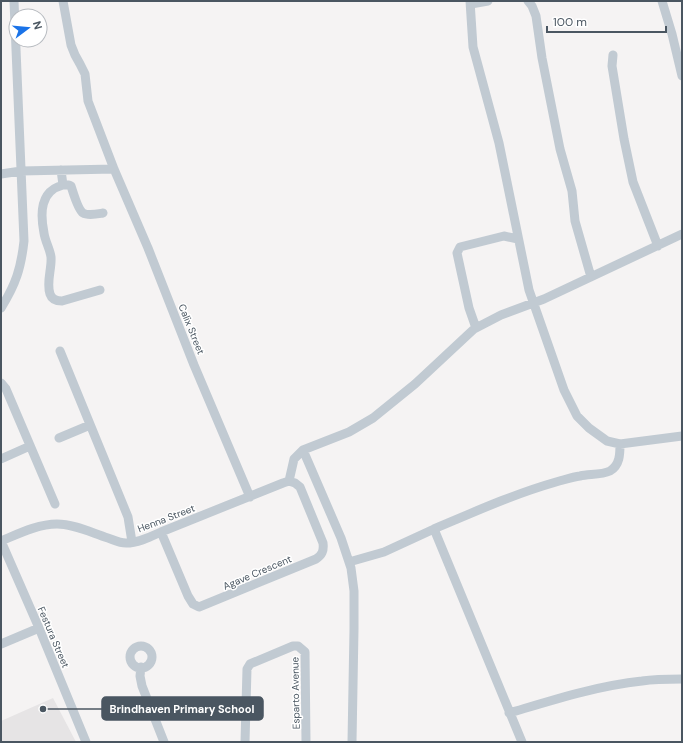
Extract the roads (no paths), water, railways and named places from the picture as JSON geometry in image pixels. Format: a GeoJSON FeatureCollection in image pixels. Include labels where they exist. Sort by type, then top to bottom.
{"type":"FeatureCollection","features":[{"type":"Feature","properties":{"kind":"street"},"geometry":{"type":"LineString","coordinates":[[1,308],[17,278],[24,241],[14,1]]}},
{"type":"Feature","properties":{"kind":"street","name":"Calix Street"},"geometry":{"type":"LineString","coordinates":[[63,1],[71,45],[85,74],[88,101],[114,169],[250,497]]}},
{"type":"Feature","properties":{"kind":"street"},"geometry":{"type":"LineString","coordinates":[[488,1],[470,3],[474,52],[499,143],[518,239],[533,304],[564,390],[577,416],[589,428],[607,441],[620,444],[682,436]]}},
{"type":"Feature","properties":{"kind":"street"},"geometry":{"type":"LineString","coordinates":[[528,1],[536,16],[542,58],[560,149],[572,191],[575,221],[591,277]]}},
{"type":"Feature","properties":{"kind":"street"},"geometry":{"type":"LineString","coordinates":[[662,1],[682,76]]}},
{"type":"Feature","properties":{"kind":"street"},"geometry":{"type":"LineString","coordinates":[[612,55],[612,66],[624,139],[633,182],[658,246]]}},
{"type":"Feature","properties":{"kind":"street"},"geometry":{"type":"LineString","coordinates":[[1,174],[21,171],[114,169]]}},
{"type":"Feature","properties":{"kind":"street"},"geometry":{"type":"LineString","coordinates":[[61,170],[64,185]]}},
{"type":"Feature","properties":{"kind":"street"},"geometry":{"type":"LineString","coordinates":[[100,290],[62,301],[57,301],[52,298],[49,287],[51,258],[44,234],[42,210],[44,199],[48,193],[64,185],[69,185],[71,186],[83,213],[103,213]]}},
{"type":"Feature","properties":{"kind":"street"},"geometry":{"type":"LineString","coordinates":[[289,481],[294,459],[303,450],[349,432],[373,418],[415,384],[476,328],[501,315],[533,304],[682,234]]}},
{"type":"Feature","properties":{"kind":"street"},"geometry":{"type":"LineString","coordinates":[[476,328],[469,308],[457,253],[460,247],[489,239],[504,236],[518,239]]}},
{"type":"Feature","properties":{"kind":"street"},"geometry":{"type":"LineString","coordinates":[[60,350],[128,517],[132,542]]}},
{"type":"Feature","properties":{"kind":"street"},"geometry":{"type":"LineString","coordinates":[[1,383],[6,389],[55,504]]}},
{"type":"Feature","properties":{"kind":"street"},"geometry":{"type":"LineString","coordinates":[[59,438],[90,425]]}},
{"type":"Feature","properties":{"kind":"street"},"geometry":{"type":"LineString","coordinates":[[349,562],[384,552],[501,500],[523,492],[580,476],[611,470],[617,464],[620,457],[620,444]]}},
{"type":"Feature","properties":{"kind":"street"},"geometry":{"type":"LineString","coordinates":[[1,459],[30,446]]}},
{"type":"Feature","properties":{"kind":"street"},"geometry":{"type":"LineString","coordinates":[[303,450],[341,538],[349,562],[354,591],[352,742]]}},
{"type":"Feature","properties":{"kind":"street","name":"Henna Street"},"geometry":{"type":"LineString","coordinates":[[1,541],[37,528],[56,524],[65,524],[120,543],[132,542],[289,481]]}},
{"type":"Feature","properties":{"kind":"street","name":"Agave Crescent"},"geometry":{"type":"LineString","coordinates":[[161,532],[188,596],[193,604],[200,607],[206,606],[316,559],[323,553],[323,543],[300,487],[289,481]]}},
{"type":"Feature","properties":{"kind":"street"},"geometry":{"type":"LineString","coordinates":[[434,529],[522,742]]}},
{"type":"Feature","properties":{"kind":"street","name":"Festura Street"},"geometry":{"type":"LineString","coordinates":[[1,541],[86,742]]}},
{"type":"Feature","properties":{"kind":"street"},"geometry":{"type":"LineString","coordinates":[[1,644],[39,628]]}},
{"type":"Feature","properties":{"kind":"street","name":"Esparto Avenue"},"geometry":{"type":"LineString","coordinates":[[245,742],[247,669],[250,664],[293,646],[298,646],[305,652],[306,658],[306,742]]}},
{"type":"Feature","properties":{"kind":"street"},"geometry":{"type":"LineString","coordinates":[[140,667],[143,690],[164,742]]}},
{"type":"Feature","properties":{"kind":"street"},"geometry":{"type":"LineString","coordinates":[[509,713],[559,698],[618,684],[643,680],[682,679]]}},
{"type":"Feature","properties":{"kind":"place","name":"Brindhaven Primary School"},"geometry":{"type":"Point","coordinates":[43,709]}}]}
